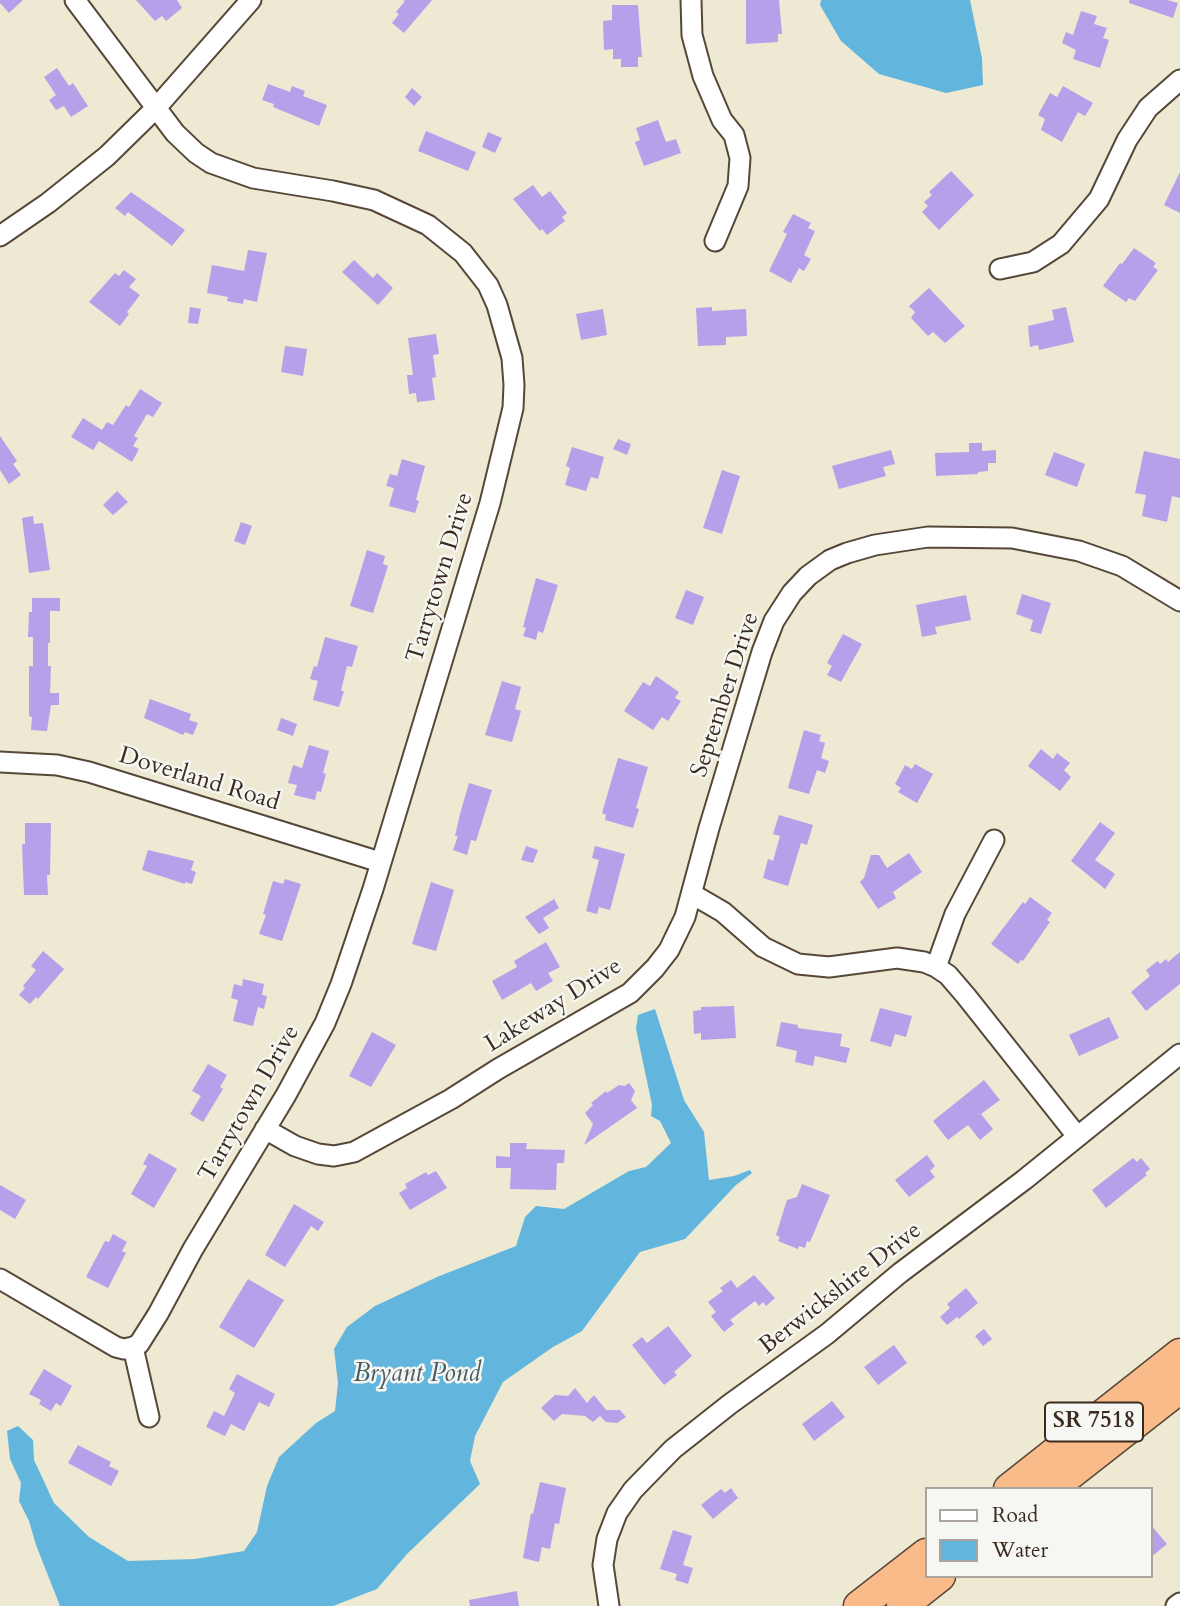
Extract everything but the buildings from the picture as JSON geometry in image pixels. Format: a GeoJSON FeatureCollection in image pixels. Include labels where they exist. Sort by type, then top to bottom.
{"type":"FeatureCollection","features":[{"type":"Feature","properties":{"kind":"highway","name":"SR 7518"},"geometry":{"type":"LineString","coordinates":[[1012,1487],[1180,1354]]}},
{"type":"Feature","properties":{"kind":"highway","name":"SR 7518"},"geometry":{"type":"LineString","coordinates":[[1054,1487],[1180,1388]]}},
{"type":"Feature","properties":{"kind":"highway"},"geometry":{"type":"LineString","coordinates":[[859,1606],[925,1554]]}},
{"type":"Feature","properties":{"kind":"highway"},"geometry":{"type":"LineString","coordinates":[[902,1606],[937,1578]]}},
{"type":"Feature","properties":{"kind":"street","name":"Tarrytown Drive"},"geometry":{"type":"LineString","coordinates":[[75,0],[186,145],[211,163],[263,180],[333,191],[374,201],[428,225],[472,262],[488,285],[505,330],[512,358],[514,386],[507,438],[490,503],[341,984],[325,1023],[265,1129],[193,1249],[158,1314],[139,1344],[133,1348]]}},
{"type":"Feature","properties":{"kind":"street"},"geometry":{"type":"LineString","coordinates":[[0,236],[86,174],[156,108],[251,0]]}},
{"type":"Feature","properties":{"kind":"street"},"geometry":{"type":"LineString","coordinates":[[691,0],[692,35],[703,76],[722,120],[734,135],[740,158],[738,186],[715,241]]}},
{"type":"Feature","properties":{"kind":"street"},"geometry":{"type":"LineString","coordinates":[[1000,269],[1033,262],[1061,244],[1099,199],[1127,140],[1149,108],[1180,80]]}},
{"type":"Feature","properties":{"kind":"street","name":"September Drive"},"geometry":{"type":"LineString","coordinates":[[692,894],[762,652],[774,621],[792,593],[808,576],[830,561],[876,545],[928,537],[1012,538],[1079,551],[1122,566],[1180,601]]}},
{"type":"Feature","properties":{"kind":"street","name":"Doverland Road"},"geometry":{"type":"LineString","coordinates":[[0,762],[43,763],[89,772],[380,862]]}},
{"type":"Feature","properties":{"kind":"street"},"geometry":{"type":"LineString","coordinates":[[936,967],[955,914],[994,840]]}},
{"type":"Feature","properties":{"kind":"street"},"geometry":{"type":"LineString","coordinates":[[692,894],[723,912],[763,947],[798,964],[829,967],[897,958],[924,962],[936,967],[948,975],[966,996],[1077,1136]]}},
{"type":"Feature","properties":{"kind":"street","name":"Lakeway Drive"},"geometry":{"type":"LineString","coordinates":[[265,1129],[295,1146],[318,1154],[344,1154],[372,1144],[630,993],[669,950],[685,917],[692,894]]}},
{"type":"Feature","properties":{"kind":"street","name":"Berwickshire Drive"},"geometry":{"type":"LineString","coordinates":[[609,1606],[603,1565],[607,1539],[622,1505],[657,1465],[701,1426],[827,1334],[900,1273],[1024,1180],[1180,1054]]}},
{"type":"Feature","properties":{"kind":"street"},"geometry":{"type":"LineString","coordinates":[[0,1279],[96,1337],[124,1349],[133,1348],[149,1417]]}},
{"type":"Feature","properties":{"kind":"street"},"geometry":{"type":"LineString","coordinates":[[1176,1606],[1180,1603]]}},
{"type":"Feature","properties":{"kind":"water"},"geometry":{"type":"Polygon","coordinates":[[[821,0],[970,0],[982,58],[983,85],[946,93],[879,74],[841,41],[820,5],[821,0]]]}},
{"type":"Feature","properties":{"kind":"water","name":"Bryant Pond"},"geometry":{"type":"Polygon","coordinates":[[[655,1009],[684,1100],[704,1132],[709,1180],[750,1170],[752,1173],[736,1185],[685,1239],[640,1252],[582,1331],[553,1347],[503,1382],[475,1436],[470,1461],[480,1484],[407,1554],[377,1589],[333,1606],[60,1606],[19,1501],[21,1483],[10,1459],[7,1431],[18,1426],[33,1440],[34,1460],[54,1503],[89,1537],[128,1561],[195,1559],[244,1551],[257,1532],[267,1486],[279,1457],[316,1423],[335,1411],[338,1383],[334,1349],[347,1327],[375,1306],[437,1277],[516,1246],[525,1217],[536,1206],[564,1209],[629,1171],[646,1167],[671,1143],[660,1121],[651,1116],[652,1105],[636,1029],[638,1015],[655,1009]]]}}]}
